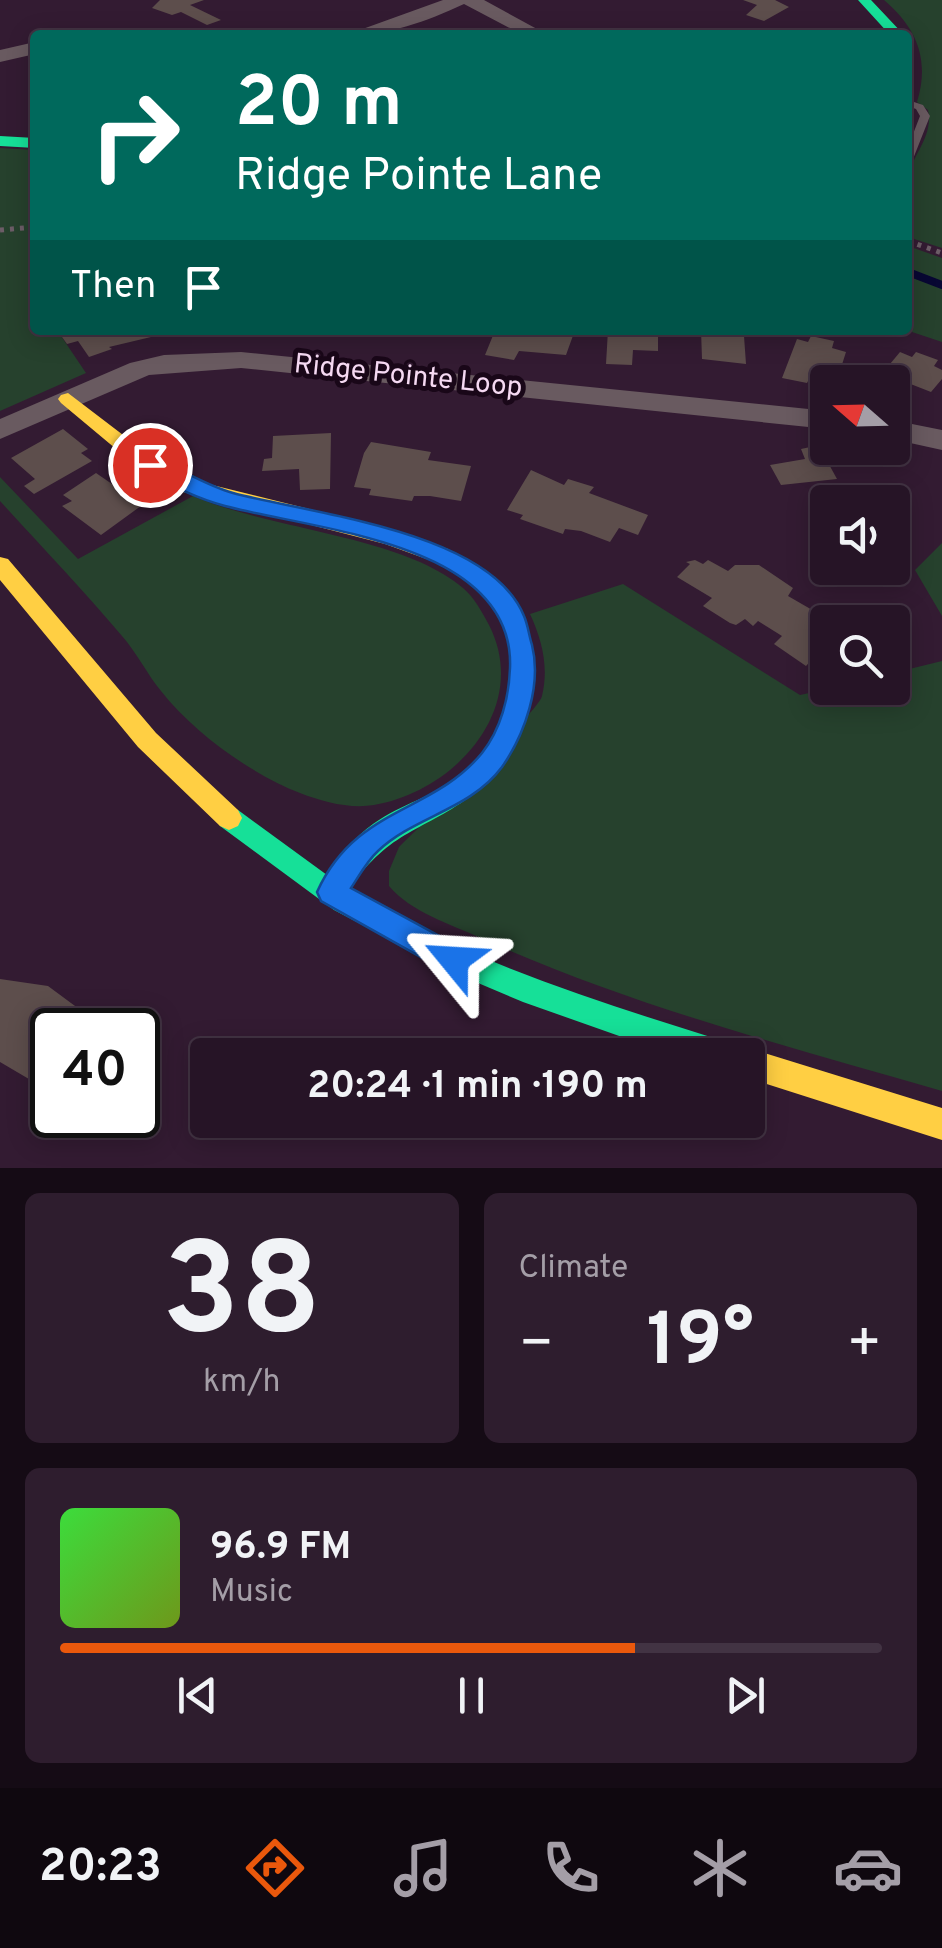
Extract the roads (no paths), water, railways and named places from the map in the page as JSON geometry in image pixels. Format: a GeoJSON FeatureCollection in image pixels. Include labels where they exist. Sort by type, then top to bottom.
{"type":"FeatureCollection","features":[{"type":"Feature","properties":{"kind":"street"},"geometry":{"type":"LineString","coordinates":[[376,30],[411,21],[458,0]]}},
{"type":"Feature","properties":{"kind":"street"},"geometry":{"type":"LineString","coordinates":[[470,0],[528,30]]}},
{"type":"Feature","properties":{"kind":"street"},"geometry":{"type":"LineString","coordinates":[[864,0],[892,30]]}},
{"type":"Feature","properties":{"kind":"street"},"geometry":{"type":"LineString","coordinates":[[0,56],[30,49]]}},
{"type":"Feature","properties":{"kind":"street"},"geometry":{"type":"LineString","coordinates":[[0,141],[30,143]]}},
{"type":"Feature","properties":{"kind":"street","name":"Ridge Pointe Loop"},"geometry":{"type":"LineString","coordinates":[[0,430],[68,398],[164,363],[241,360],[810,418]]}},
{"type":"Feature","properties":{"kind":"street"},"geometry":{"type":"LineString","coordinates":[[68,398],[171,478],[238,502],[390,537],[436,552],[480,577],[512,616],[522,656],[521,699],[492,760],[452,797],[399,822],[367,844],[331,892]]}},
{"type":"Feature","properties":{"kind":"street"},"geometry":{"type":"LineString","coordinates":[[910,433],[942,440]]}},
{"type":"Feature","properties":{"kind":"street"},"geometry":{"type":"LineString","coordinates":[[0,565],[138,729],[190,783],[270,849],[331,892],[413,939],[559,1004],[666,1038]]}},
{"type":"Feature","properties":{"kind":"street"},"geometry":{"type":"LineString","coordinates":[[765,1069],[942,1124]]}},
{"type":"Feature","properties":{"kind":"lane"},"geometry":{"type":"LineString","coordinates":[[912,104],[926,116],[912,150]]}},
{"type":"Feature","properties":{"kind":"waterway"},"geometry":{"type":"LineString","coordinates":[[912,274],[942,285]]}}]}
